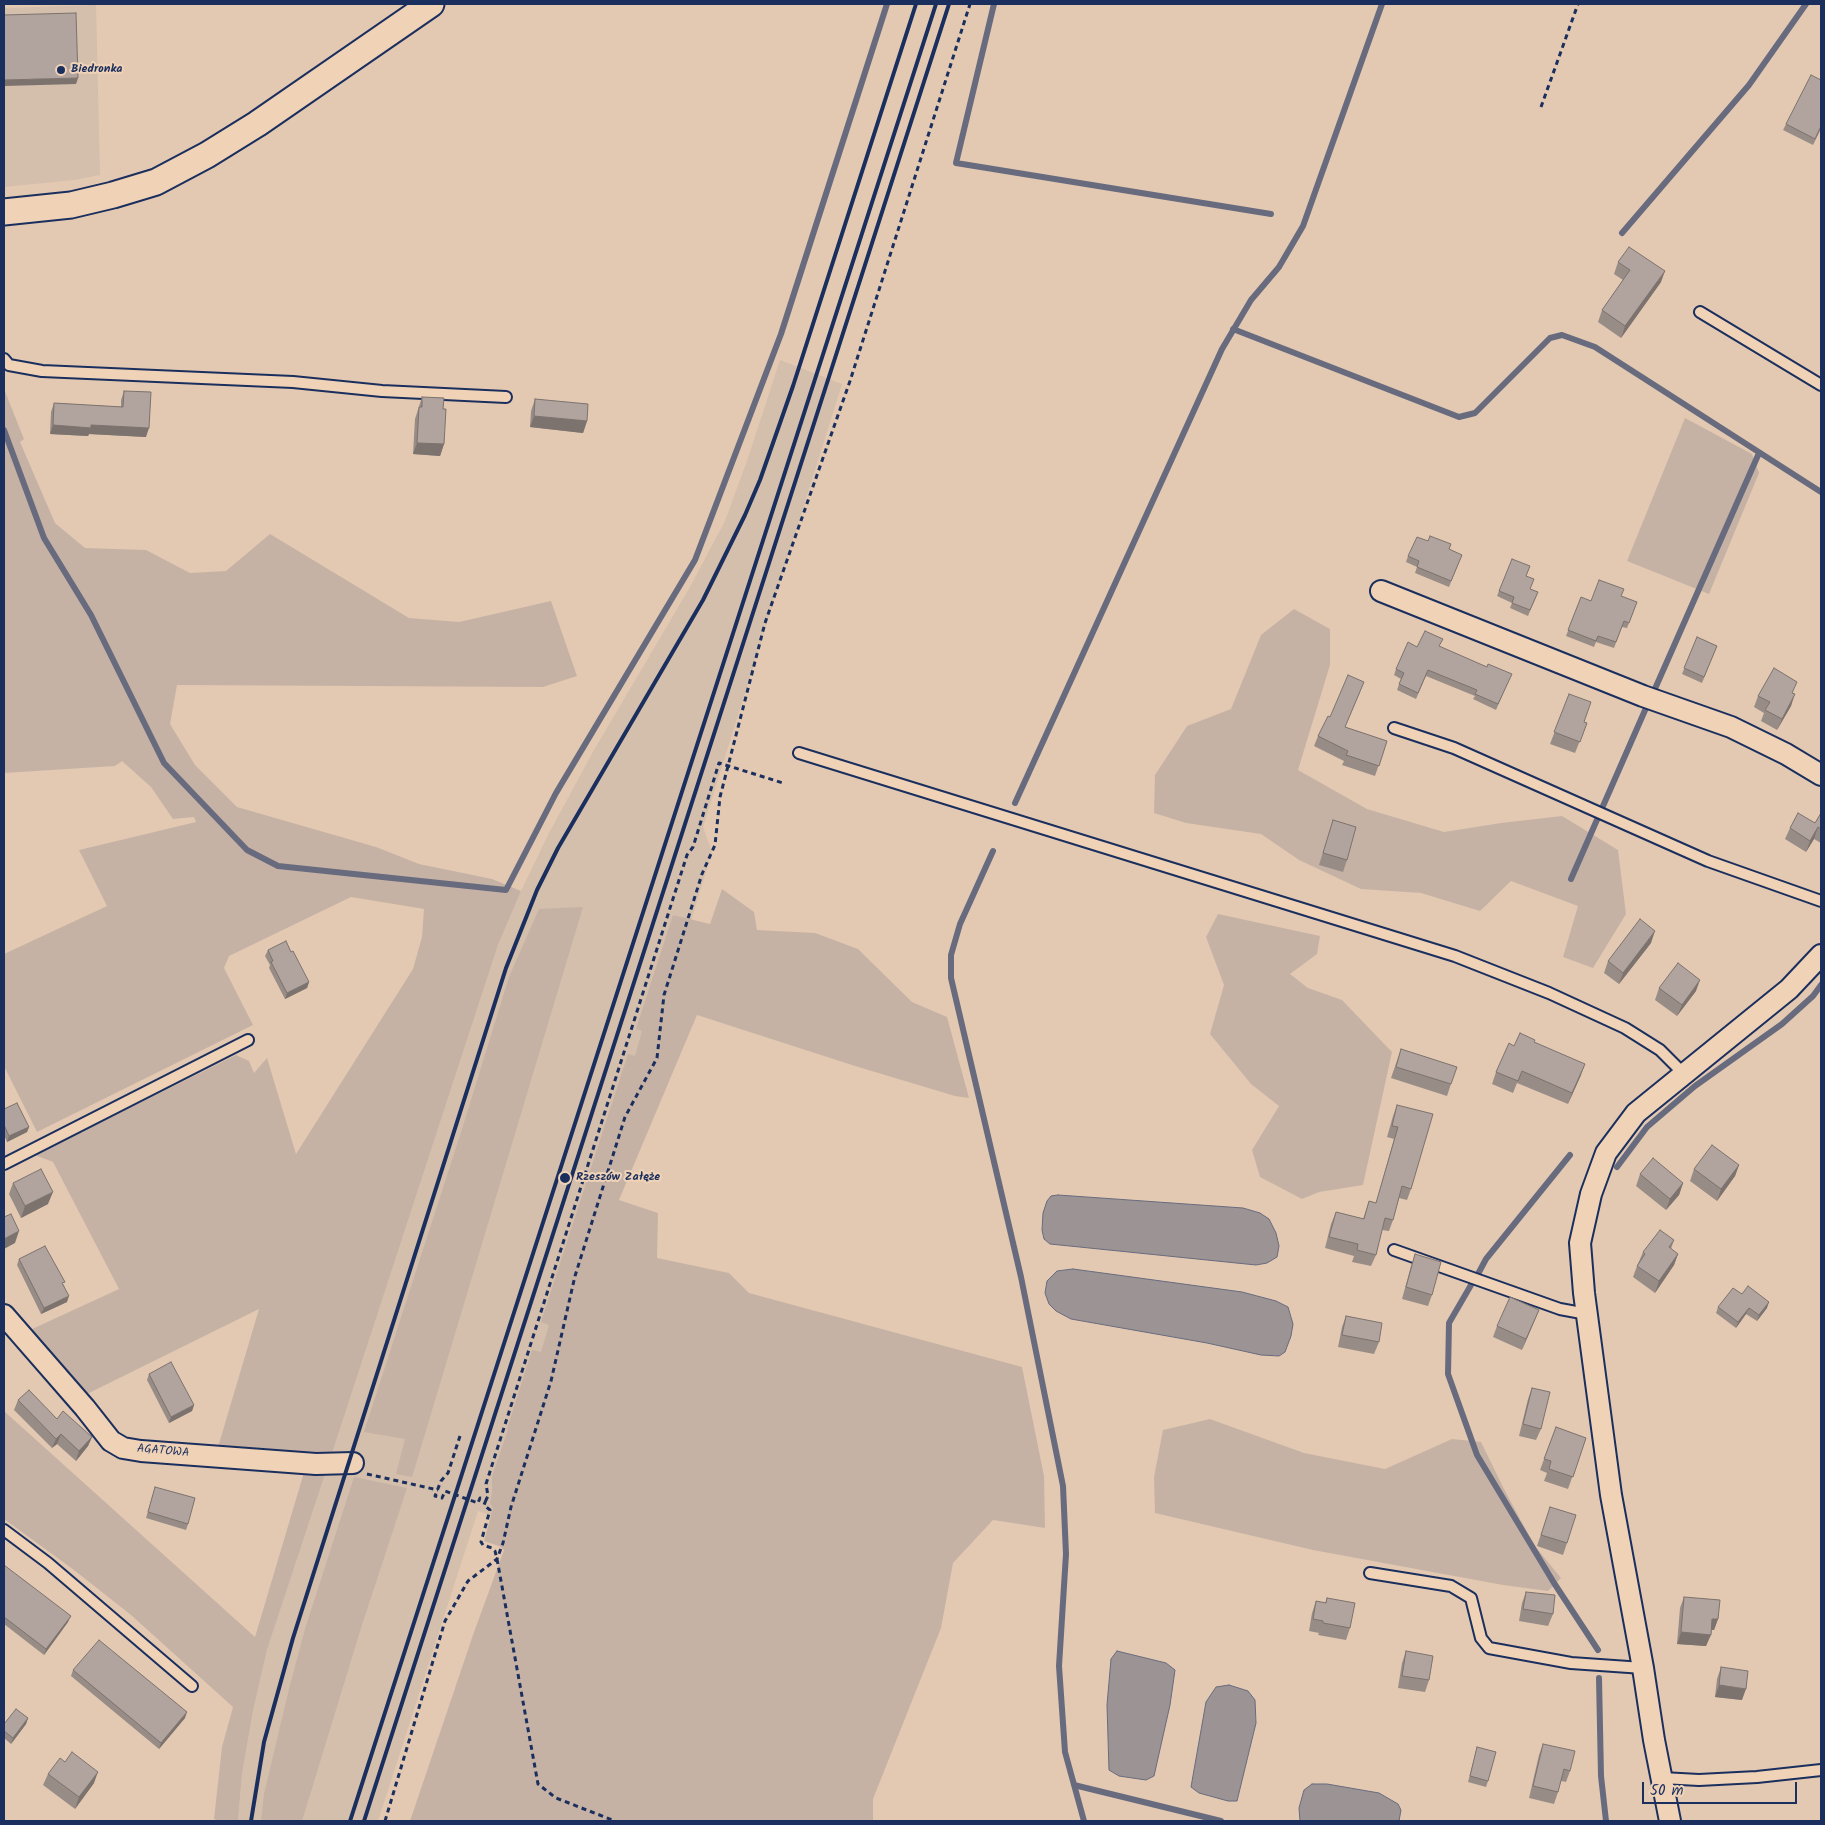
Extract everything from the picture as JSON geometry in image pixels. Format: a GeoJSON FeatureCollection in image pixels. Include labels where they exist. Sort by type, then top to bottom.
{"type":"FeatureCollection","features":[{"type":"Feature","properties":{"kind":"street"},"geometry":{"type":"LineString","coordinates":[[4,212],[71,205],[114,195],[156,182],[207,155],[257,124],[425,5]]}},
{"type":"Feature","properties":{"kind":"street"},"geometry":{"type":"LineString","coordinates":[[1381,591],[1643,696],[1731,727],[1786,754],[1821,775]]}},
{"type":"Feature","properties":{"kind":"street"},"geometry":{"type":"LineString","coordinates":[[1670,1821],[1611,1495],[1587,1314],[1580,1243],[1591,1194],[1606,1154],[1636,1113],[1789,989],[1821,955]]}},
{"type":"Feature","properties":{"kind":"street","name":"AGATOWA"},"geometry":{"type":"LineString","coordinates":[[4,1315],[85,1408],[111,1441],[123,1448],[141,1451],[316,1464],[353,1463]]}},
{"type":"Feature","properties":{"kind":"lane"},"geometry":{"type":"LineString","coordinates":[[1700,312],[1821,385]]}},
{"type":"Feature","properties":{"kind":"lane"},"geometry":{"type":"LineString","coordinates":[[4,359],[9,365],[42,370],[293,382],[382,391],[506,397]]}},
{"type":"Feature","properties":{"kind":"lane"},"geometry":{"type":"LineString","coordinates":[[1394,728],[1454,748],[1708,861],[1821,901]]}},
{"type":"Feature","properties":{"kind":"lane"},"geometry":{"type":"LineString","coordinates":[[799,753],[1455,956],[1549,993],[1625,1028],[1660,1050],[1684,1074]]}},
{"type":"Feature","properties":{"kind":"lane"},"geometry":{"type":"LineString","coordinates":[[4,1164],[248,1040]]}},
{"type":"Feature","properties":{"kind":"lane"},"geometry":{"type":"LineString","coordinates":[[1394,1250],[1560,1309],[1587,1314]]}},
{"type":"Feature","properties":{"kind":"lane"},"geometry":{"type":"LineString","coordinates":[[4,1530],[48,1563],[192,1686]]}},
{"type":"Feature","properties":{"kind":"lane"},"geometry":{"type":"LineString","coordinates":[[1370,1573],[1451,1586],[1471,1598],[1481,1638],[1489,1648],[1570,1663],[1643,1668]]}},
{"type":"Feature","properties":{"kind":"lane"},"geometry":{"type":"LineString","coordinates":[[1662,1778],[1699,1780],[1758,1777],[1821,1770]]}},
{"type":"Feature","properties":{"kind":"path"},"geometry":{"type":"LineString","coordinates":[[385,1821],[445,1621],[468,1581],[497,1559],[503,1543],[511,1507],[551,1381],[575,1276],[625,1117],[657,1058],[664,994],[702,874],[715,845],[720,797],[765,623],[850,381],[970,4]]}},
{"type":"Feature","properties":{"kind":"path"},"geometry":{"type":"LineString","coordinates":[[1541,107],[1578,4]]}},
{"type":"Feature","properties":{"kind":"path"},"geometry":{"type":"LineString","coordinates":[[615,1821],[556,1798],[538,1784],[497,1559],[495,1551],[481,1542],[490,1510],[484,1505],[488,1496],[486,1484],[687,855],[693,847],[719,764],[783,783]]}},
{"type":"Feature","properties":{"kind":"path"},"geometry":{"type":"LineString","coordinates":[[460,1436],[448,1473],[441,1480],[436,1496],[442,1498],[445,1491],[478,1503],[480,1498],[486,1500]]}},
{"type":"Feature","properties":{"kind":"path"},"geometry":{"type":"LineString","coordinates":[[353,1463],[356,1471],[438,1490]]}},
{"type":"Feature","properties":{"kind":"shaded area"},"geometry":{"type":"Polygon","coordinates":[[[96,5],[100,175],[74,180],[4,187],[4,8],[96,5]]]}},
{"type":"Feature","properties":{"kind":"shaded area"},"geometry":{"type":"Polygon","coordinates":[[[780,360],[842,384],[703,827],[712,852],[508,1522],[478,1511],[378,1821],[238,1821],[242,1774],[253,1711],[267,1650],[498,945],[548,835],[594,750],[690,587],[725,521],[780,360]]]}},
{"type":"Feature","properties":{"kind":"shaded area"},"geometry":{"type":"Polygon","coordinates":[[[4,389],[24,439],[20,442],[55,523],[85,548],[146,550],[190,573],[226,571],[270,534],[409,618],[459,622],[551,601],[577,676],[543,687],[177,685],[170,724],[195,765],[237,807],[376,847],[419,864],[492,879],[521,891],[498,945],[331,1456],[236,1446],[218,1447],[259,1309],[85,1395],[30,1330],[119,1289],[53,1162],[35,1155],[236,1055],[249,1061],[254,1073],[267,1058],[296,1154],[413,969],[422,937],[424,909],[351,897],[229,956],[224,968],[253,1025],[37,1132],[4,1066],[4,954],[107,906],[79,850],[196,822],[194,817],[173,819],[151,787],[122,761],[115,766],[4,773],[4,389]]]}},
{"type":"Feature","properties":{"kind":"shaded area"},"geometry":{"type":"Polygon","coordinates":[[[1685,418],[1752,454],[1759,473],[1709,594],[1627,561],[1685,418]]]}},
{"type":"Feature","properties":{"kind":"shaded area"},"geometry":{"type":"Polygon","coordinates":[[[1294,609],[1330,629],[1330,665],[1298,770],[1367,809],[1444,832],[1562,816],[1618,850],[1626,914],[1593,968],[1563,957],[1578,906],[1511,881],[1480,911],[1421,893],[1361,889],[1299,860],[1261,834],[1186,823],[1154,813],[1155,775],[1187,726],[1231,709],[1261,635],[1294,609]]]}},
{"type":"Feature","properties":{"kind":"shaded area"},"geometry":{"type":"Polygon","coordinates":[[[722,889],[754,912],[757,930],[815,933],[858,949],[912,1002],[947,1017],[969,1098],[955,1096],[855,1066],[697,1015],[619,1200],[658,1213],[657,1258],[729,1273],[749,1293],[1022,1367],[1044,1476],[1045,1528],[993,1520],[953,1563],[941,1628],[873,1799],[873,1821],[410,1821],[504,1550],[499,1546],[484,1541],[493,1508],[490,1503],[492,1476],[532,1350],[541,1352],[549,1325],[541,1322],[628,1054],[635,1056],[642,1031],[636,1029],[673,915],[710,924],[722,889]]]}},
{"type":"Feature","properties":{"kind":"shaded area"},"geometry":{"type":"Polygon","coordinates":[[[583,907],[412,1477],[396,1474],[405,1439],[364,1432],[509,977],[539,909],[583,907]]]}},
{"type":"Feature","properties":{"kind":"shaded area"},"geometry":{"type":"Polygon","coordinates":[[[1218,914],[1320,936],[1317,954],[1290,974],[1308,988],[1342,1000],[1392,1052],[1363,1185],[1319,1192],[1302,1199],[1260,1177],[1252,1150],[1279,1106],[1251,1084],[1210,1034],[1224,985],[1206,937],[1218,914]]]}},
{"type":"Feature","properties":{"kind":"shaded area"},"geometry":{"type":"Polygon","coordinates":[[[1051,1196],[1243,1208],[1260,1213],[1269,1219],[1276,1233],[1279,1246],[1277,1257],[1267,1263],[1256,1265],[1050,1244],[1044,1239],[1042,1230],[1043,1213],[1051,1196]]]}},
{"type":"Feature","properties":{"kind":"shaded area"},"geometry":{"type":"Polygon","coordinates":[[[1073,1269],[1242,1292],[1276,1301],[1288,1307],[1293,1324],[1291,1336],[1285,1352],[1279,1356],[1261,1355],[1207,1343],[1071,1319],[1056,1311],[1049,1304],[1045,1293],[1047,1281],[1057,1271],[1073,1269]]]}},
{"type":"Feature","properties":{"kind":"shaded area"},"geometry":{"type":"Polygon","coordinates":[[[4,1411],[255,1637],[305,1469],[326,1471],[267,1650],[253,1711],[242,1774],[238,1821],[214,1819],[222,1747],[233,1707],[131,1615],[74,1570],[4,1519],[4,1411]]]}},
{"type":"Feature","properties":{"kind":"shaded area"},"geometry":{"type":"Polygon","coordinates":[[[1210,1419],[1304,1453],[1385,1469],[1452,1439],[1481,1442],[1534,1545],[1561,1578],[1548,1591],[1503,1585],[1313,1550],[1155,1513],[1154,1477],[1163,1430],[1210,1419]]]}},
{"type":"Feature","properties":{"kind":"shaded area"},"geometry":{"type":"Polygon","coordinates":[[[354,1477],[407,1488],[361,1628],[302,1821],[261,1821],[264,1794],[305,1629],[354,1477]]]}},
{"type":"Feature","properties":{"kind":"shaded area"},"geometry":{"type":"Polygon","coordinates":[[[1117,1651],[1166,1663],[1175,1670],[1170,1705],[1154,1776],[1146,1780],[1119,1776],[1109,1770],[1107,1705],[1111,1659],[1117,1651]]]}},
{"type":"Feature","properties":{"kind":"shaded area"},"geometry":{"type":"Polygon","coordinates":[[[1229,1685],[1248,1691],[1255,1700],[1256,1723],[1237,1801],[1228,1801],[1199,1793],[1191,1787],[1206,1702],[1216,1687],[1229,1685]]]}},
{"type":"Feature","properties":{"kind":"shaded area"},"geometry":{"type":"Polygon","coordinates":[[[1312,1784],[1327,1784],[1379,1793],[1398,1804],[1401,1810],[1399,1821],[1300,1821],[1299,1808],[1304,1790],[1312,1784]]]}},
{"type":"Feature","properties":{"kind":"building"},"geometry":{"type":"Polygon","coordinates":[[[76,13],[78,78],[4,80],[4,15],[76,13]]]}},
{"type":"Feature","properties":{"kind":"building"},"geometry":{"type":"Polygon","coordinates":[[[1811,75],[1821,80],[1821,126],[1815,139],[1786,124],[1811,75]]]}},
{"type":"Feature","properties":{"kind":"building"},"geometry":{"type":"Polygon","coordinates":[[[1629,247],[1665,271],[1625,326],[1602,310],[1630,270],[1618,262],[1629,247]]]}},
{"type":"Feature","properties":{"kind":"building"},"geometry":{"type":"Polygon","coordinates":[[[124,391],[151,392],[149,428],[91,425],[91,428],[53,425],[54,403],[123,407],[124,391]]]}},
{"type":"Feature","properties":{"kind":"building"},"geometry":{"type":"Polygon","coordinates":[[[422,397],[444,398],[443,409],[446,409],[444,444],[417,443],[419,407],[422,407],[422,397]]]}},
{"type":"Feature","properties":{"kind":"building"},"geometry":{"type":"Polygon","coordinates":[[[535,399],[588,404],[587,421],[534,416],[535,399]]]}},
{"type":"Feature","properties":{"kind":"building"},"geometry":{"type":"Polygon","coordinates":[[[1430,536],[1451,544],[1449,549],[1462,555],[1451,581],[1417,567],[1419,561],[1408,556],[1417,537],[1428,541],[1430,536]]]}},
{"type":"Feature","properties":{"kind":"building"},"geometry":{"type":"Polygon","coordinates":[[[1512,559],[1530,566],[1526,576],[1534,579],[1530,589],[1538,592],[1530,610],[1512,603],[1514,597],[1499,591],[1512,559]]]}},
{"type":"Feature","properties":{"kind":"building"},"geometry":{"type":"Polygon","coordinates":[[[1599,580],[1624,589],[1621,596],[1637,602],[1629,623],[1624,621],[1616,642],[1598,636],[1596,641],[1568,630],[1581,597],[1591,601],[1599,580]]]}},
{"type":"Feature","properties":{"kind":"building"},"geometry":{"type":"Polygon","coordinates":[[[1425,631],[1443,639],[1439,646],[1487,667],[1488,664],[1512,674],[1498,704],[1475,694],[1477,690],[1428,670],[1418,693],[1399,684],[1404,673],[1396,669],[1408,642],[1417,647],[1425,631]]]}},
{"type":"Feature","properties":{"kind":"building"},"geometry":{"type":"Polygon","coordinates":[[[1697,637],[1717,646],[1704,677],[1684,668],[1697,637]]]}},
{"type":"Feature","properties":{"kind":"building"},"geometry":{"type":"Polygon","coordinates":[[[1774,668],[1797,682],[1792,693],[1795,694],[1782,719],[1765,710],[1770,702],[1758,696],[1774,668]]]}},
{"type":"Feature","properties":{"kind":"building"},"geometry":{"type":"Polygon","coordinates":[[[1348,675],[1364,682],[1345,727],[1387,741],[1379,766],[1346,755],[1348,751],[1318,736],[1328,716],[1330,717],[1348,675]]]}},
{"type":"Feature","properties":{"kind":"building"},"geometry":{"type":"Polygon","coordinates":[[[1569,694],[1591,702],[1584,722],[1587,723],[1580,742],[1554,732],[1569,694]]]}},
{"type":"Feature","properties":{"kind":"building"},"geometry":{"type":"Polygon","coordinates":[[[1798,813],[1815,823],[1821,813],[1821,829],[1818,827],[1810,841],[1790,828],[1798,813]]]}},
{"type":"Feature","properties":{"kind":"building"},"geometry":{"type":"Polygon","coordinates":[[[1333,820],[1356,827],[1347,860],[1323,853],[1333,820]]]}},
{"type":"Feature","properties":{"kind":"building"},"geometry":{"type":"Polygon","coordinates":[[[1640,919],[1655,931],[1623,973],[1608,961],[1640,919]]]}},
{"type":"Feature","properties":{"kind":"building"},"geometry":{"type":"Polygon","coordinates":[[[286,941],[309,982],[287,993],[271,962],[273,961],[268,950],[286,941]]]}},
{"type":"Feature","properties":{"kind":"building"},"geometry":{"type":"Polygon","coordinates":[[[1678,963],[1700,980],[1682,1005],[1659,988],[1678,963]]]}},
{"type":"Feature","properties":{"kind":"building"},"geometry":{"type":"Polygon","coordinates":[[[1520,1033],[1535,1040],[1534,1042],[1585,1064],[1572,1093],[1522,1071],[1518,1081],[1496,1072],[1509,1043],[1514,1046],[1520,1033]]]}},
{"type":"Feature","properties":{"kind":"building"},"geometry":{"type":"Polygon","coordinates":[[[1401,1049],[1457,1067],[1451,1084],[1396,1067],[1401,1049]]]}},
{"type":"Feature","properties":{"kind":"building"},"geometry":{"type":"Polygon","coordinates":[[[17,1103],[29,1127],[9,1136],[4,1125],[4,1109],[17,1103]]]}},
{"type":"Feature","properties":{"kind":"building"},"geometry":{"type":"Polygon","coordinates":[[[1397,1105],[1433,1114],[1411,1189],[1402,1186],[1393,1220],[1385,1218],[1376,1255],[1357,1250],[1358,1244],[1329,1237],[1336,1212],[1364,1219],[1369,1201],[1376,1203],[1398,1127],[1392,1126],[1397,1105]]]}},
{"type":"Feature","properties":{"kind":"building"},"geometry":{"type":"Polygon","coordinates":[[[1712,1145],[1739,1165],[1721,1189],[1694,1169],[1712,1145]]]}},
{"type":"Feature","properties":{"kind":"building"},"geometry":{"type":"Polygon","coordinates":[[[1653,1158],[1683,1183],[1670,1199],[1640,1174],[1653,1158]]]}},
{"type":"Feature","properties":{"kind":"building"},"geometry":{"type":"Polygon","coordinates":[[[41,1169],[53,1192],[25,1206],[13,1183],[41,1169]]]}},
{"type":"Feature","properties":{"kind":"building"},"geometry":{"type":"Polygon","coordinates":[[[11,1214],[19,1231],[4,1239],[4,1217],[11,1214]]]}},
{"type":"Feature","properties":{"kind":"building"},"geometry":{"type":"Polygon","coordinates":[[[1660,1230],[1674,1240],[1669,1247],[1678,1254],[1659,1281],[1637,1266],[1645,1254],[1643,1252],[1660,1230]]]}},
{"type":"Feature","properties":{"kind":"building"},"geometry":{"type":"Polygon","coordinates":[[[45,1246],[65,1282],[62,1283],[69,1296],[44,1308],[19,1259],[45,1246]]]}},
{"type":"Feature","properties":{"kind":"building"},"geometry":{"type":"Polygon","coordinates":[[[1415,1254],[1441,1262],[1432,1295],[1406,1287],[1415,1254]]]}},
{"type":"Feature","properties":{"kind":"building"},"geometry":{"type":"Polygon","coordinates":[[[1748,1286],[1769,1302],[1759,1315],[1749,1308],[1738,1322],[1718,1307],[1733,1288],[1742,1294],[1748,1286]]]}},
{"type":"Feature","properties":{"kind":"building"},"geometry":{"type":"Polygon","coordinates":[[[1510,1297],[1539,1310],[1526,1339],[1497,1326],[1510,1297]]]}},
{"type":"Feature","properties":{"kind":"building"},"geometry":{"type":"Polygon","coordinates":[[[1346,1316],[1382,1323],[1379,1342],[1342,1335],[1346,1316]]]}},
{"type":"Feature","properties":{"kind":"building"},"geometry":{"type":"Polygon","coordinates":[[[171,1362],[194,1405],[171,1417],[149,1374],[171,1362]]]}},
{"type":"Feature","properties":{"kind":"building"},"geometry":{"type":"Polygon","coordinates":[[[1532,1388],[1550,1392],[1541,1429],[1523,1424],[1532,1388]]]}},
{"type":"Feature","properties":{"kind":"building"},"geometry":{"type":"Polygon","coordinates":[[[29,1390],[57,1419],[63,1411],[92,1437],[79,1451],[61,1434],[56,1439],[18,1400],[29,1390]]]}},
{"type":"Feature","properties":{"kind":"building"},"geometry":{"type":"Polygon","coordinates":[[[1556,1427],[1586,1438],[1573,1477],[1549,1469],[1551,1461],[1544,1459],[1556,1427]]]}},
{"type":"Feature","properties":{"kind":"building"},"geometry":{"type":"Polygon","coordinates":[[[155,1487],[195,1498],[188,1524],[148,1512],[155,1487]]]}},
{"type":"Feature","properties":{"kind":"building"},"geometry":{"type":"Polygon","coordinates":[[[1550,1507],[1576,1515],[1567,1543],[1541,1535],[1550,1507]]]}},
{"type":"Feature","properties":{"kind":"building"},"geometry":{"type":"Polygon","coordinates":[[[4,1565],[71,1616],[46,1649],[4,1617],[4,1565]]]}},
{"type":"Feature","properties":{"kind":"building"},"geometry":{"type":"Polygon","coordinates":[[[1526,1592],[1555,1595],[1553,1614],[1523,1609],[1526,1592]]]}},
{"type":"Feature","properties":{"kind":"building"},"geometry":{"type":"Polygon","coordinates":[[[1684,1597],[1720,1600],[1718,1619],[1712,1619],[1711,1635],[1681,1632],[1684,1597]]]}},
{"type":"Feature","properties":{"kind":"building"},"geometry":{"type":"Polygon","coordinates":[[[1327,1598],[1355,1603],[1350,1628],[1323,1623],[1323,1621],[1313,1619],[1316,1601],[1326,1603],[1327,1598]]]}},
{"type":"Feature","properties":{"kind":"building"},"geometry":{"type":"Polygon","coordinates":[[[99,1640],[187,1712],[161,1743],[73,1670],[99,1640]]]}},
{"type":"Feature","properties":{"kind":"building"},"geometry":{"type":"Polygon","coordinates":[[[1406,1651],[1433,1656],[1429,1680],[1402,1676],[1406,1651]]]}},
{"type":"Feature","properties":{"kind":"building"},"geometry":{"type":"Polygon","coordinates":[[[1721,1667],[1748,1671],[1746,1689],[1719,1685],[1721,1667]]]}},
{"type":"Feature","properties":{"kind":"building"},"geometry":{"type":"Polygon","coordinates":[[[16,1709],[28,1718],[13,1738],[4,1731],[4,1724],[16,1709]]]}},
{"type":"Feature","properties":{"kind":"building"},"geometry":{"type":"Polygon","coordinates":[[[1543,1744],[1575,1751],[1570,1771],[1564,1769],[1558,1792],[1533,1786],[1543,1744]]]}},
{"type":"Feature","properties":{"kind":"building"},"geometry":{"type":"Polygon","coordinates":[[[1477,1747],[1496,1752],[1488,1781],[1470,1776],[1477,1747]]]}},
{"type":"Feature","properties":{"kind":"building"},"geometry":{"type":"Polygon","coordinates":[[[72,1752],[98,1772],[79,1797],[48,1774],[60,1758],[65,1762],[72,1752]]]}},
{"type":"Feature","properties":{"kind":"waterway"},"geometry":{"type":"LineString","coordinates":[[4,430],[44,538],[91,615],[164,763],[247,850],[278,866],[506,890],[556,793],[695,560],[781,334],[887,4]]}},
{"type":"Feature","properties":{"kind":"waterway"},"geometry":{"type":"LineString","coordinates":[[994,4],[956,163],[1271,214]]}},
{"type":"Feature","properties":{"kind":"waterway"},"geometry":{"type":"LineString","coordinates":[[1015,803],[1222,349],[1251,300],[1279,267],[1303,226],[1382,4]]}},
{"type":"Feature","properties":{"kind":"waterway"},"geometry":{"type":"LineString","coordinates":[[1622,233],[1749,85],[1806,4]]}},
{"type":"Feature","properties":{"kind":"waterway"},"geometry":{"type":"LineString","coordinates":[[1233,329],[1459,417],[1475,413],[1550,338],[1562,335],[1595,347],[1821,492]]}},
{"type":"Feature","properties":{"kind":"waterway"},"geometry":{"type":"LineString","coordinates":[[1654,691],[1759,453]]}},
{"type":"Feature","properties":{"kind":"waterway"},"geometry":{"type":"LineString","coordinates":[[1571,879],[1646,708]]}},
{"type":"Feature","properties":{"kind":"waterway"},"geometry":{"type":"LineString","coordinates":[[993,851],[960,924],[951,955],[951,978],[1021,1277],[1063,1486],[1066,1554],[1059,1666],[1065,1752],[1084,1821]]}},
{"type":"Feature","properties":{"kind":"waterway"},"geometry":{"type":"LineString","coordinates":[[1617,1167],[1647,1127],[1695,1086],[1782,1024],[1813,996],[1821,985]]}},
{"type":"Feature","properties":{"kind":"waterway"},"geometry":{"type":"LineString","coordinates":[[1478,1274],[1486,1259],[1570,1155]]}},
{"type":"Feature","properties":{"kind":"waterway"},"geometry":{"type":"LineString","coordinates":[[1471,1285],[1449,1323],[1448,1374],[1477,1455],[1554,1583],[1598,1650]]}},
{"type":"Feature","properties":{"kind":"waterway"},"geometry":{"type":"LineString","coordinates":[[1599,1678],[1601,1776],[1606,1821]]}},
{"type":"Feature","properties":{"kind":"waterway"},"geometry":{"type":"LineString","coordinates":[[1074,1785],[1221,1821]]}},
{"type":"Feature","properties":{"kind":"railway"},"geometry":{"type":"LineString","coordinates":[[251,1821],[264,1742],[293,1638],[506,968],[537,890],[558,848],[703,600],[760,480],[793,386],[916,4]]}},
{"type":"Feature","properties":{"kind":"railway"},"geometry":{"type":"LineString","coordinates":[[350,1821],[936,4]]}},
{"type":"Feature","properties":{"kind":"railway"},"geometry":{"type":"LineString","coordinates":[[364,1821],[949,4]]}},
{"type":"Feature","properties":{"kind":"place","name":"Biedronka"},"geometry":{"type":"Point","coordinates":[61,70]}},
{"type":"Feature","properties":{"kind":"place","name":"Rzeszów Załęże"},"geometry":{"type":"Point","coordinates":[565,1178]}}]}
